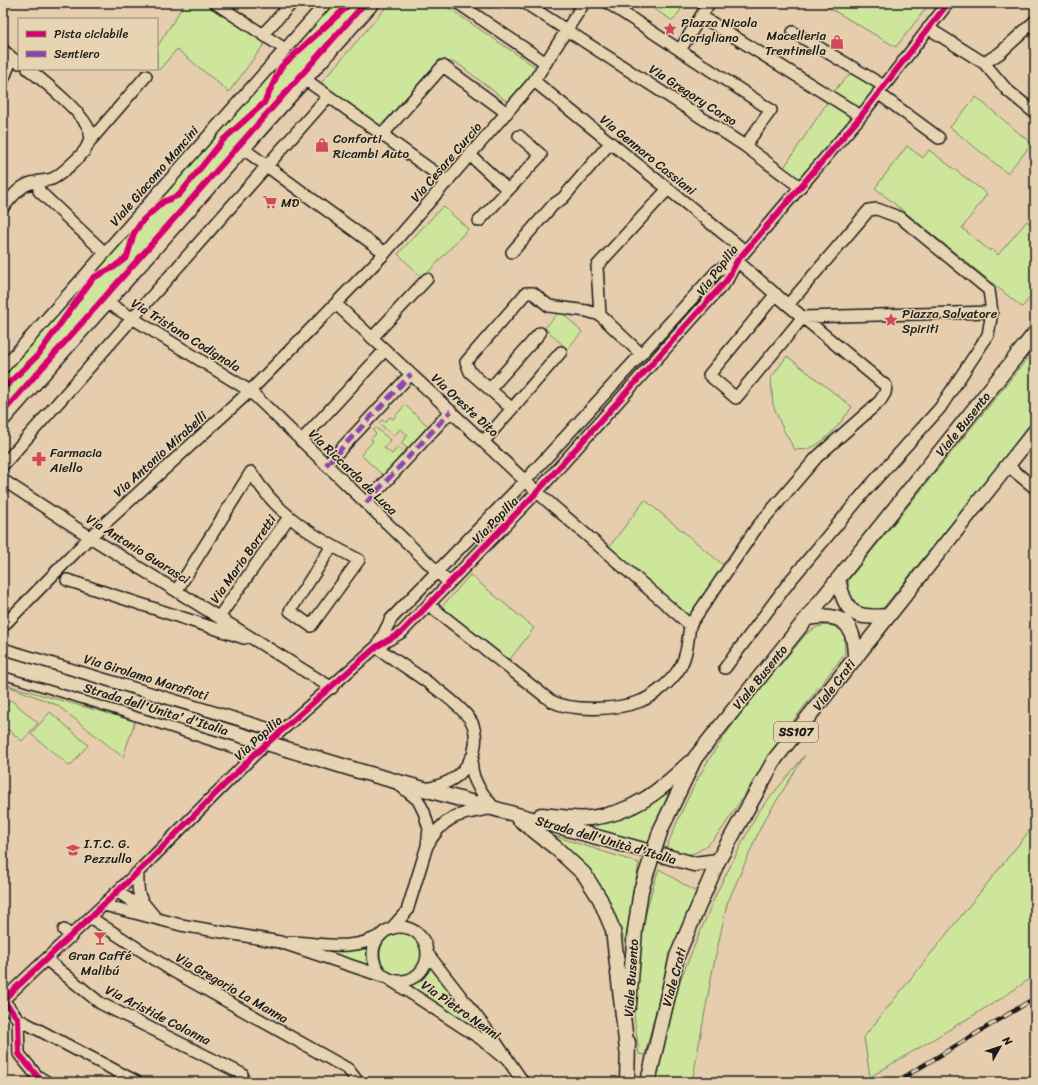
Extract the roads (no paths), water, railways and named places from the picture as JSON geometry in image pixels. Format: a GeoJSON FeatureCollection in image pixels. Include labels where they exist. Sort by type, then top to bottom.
{"type":"FeatureCollection","features":[{"type":"Feature","properties":{"kind":"main road","name":"Viale Busento"},"geometry":{"type":"LineString","coordinates":[[627,1082],[627,1050],[635,930],[641,890],[661,829],[696,758],[1035,334]]}},
{"type":"Feature","properties":{"kind":"main road","name":"Viale Crati"},"geometry":{"type":"LineString","coordinates":[[648,1082],[677,956],[718,861],[776,759],[1035,431]]}},
{"type":"Feature","properties":{"kind":"main road"},"geometry":{"type":"LineString","coordinates":[[838,579],[844,600],[856,614],[867,618],[888,616]]}},
{"type":"Feature","properties":{"kind":"main road"},"geometry":{"type":"LineString","coordinates":[[807,618],[830,616],[845,623],[851,629],[854,638],[854,659]]}},
{"type":"Feature","properties":{"kind":"main road","name":"Strada dell'Unita' d'Italia"},"geometry":{"type":"LineString","coordinates":[[3,663],[359,771],[494,808]]}},
{"type":"Feature","properties":{"kind":"main road"},"geometry":{"type":"LineString","coordinates":[[511,813],[589,818],[616,812],[640,804],[661,789],[696,758]]}},
{"type":"Feature","properties":{"kind":"main road","name":"Strada dell'Unità d'Italia"},"geometry":{"type":"LineString","coordinates":[[494,808],[694,864],[718,861]]}},
{"type":"Feature","properties":{"kind":"main road"},"geometry":{"type":"LineString","coordinates":[[511,813],[562,853],[584,874],[600,900],[613,930],[627,1050]]}},
{"type":"Feature","properties":{"kind":"street"},"geometry":{"type":"LineString","coordinates":[[215,3],[285,49]]}},
{"type":"Feature","properties":{"kind":"street"},"geometry":{"type":"LineString","coordinates":[[264,34],[292,3]]}},
{"type":"Feature","properties":{"kind":"street","name":"Viale Giacomo Mancini"},"geometry":{"type":"LineString","coordinates":[[3,368],[326,3]]}},
{"type":"Feature","properties":{"kind":"street"},"geometry":{"type":"LineString","coordinates":[[3,421],[374,3]]}},
{"type":"Feature","properties":{"kind":"street"},"geometry":{"type":"LineString","coordinates":[[458,3],[546,63]]}},
{"type":"Feature","properties":{"kind":"street"},"geometry":{"type":"LineString","coordinates":[[525,3],[568,30],[584,3]]}},
{"type":"Feature","properties":{"kind":"street"},"geometry":{"type":"LineString","coordinates":[[608,3],[771,110],[745,146]]}},
{"type":"Feature","properties":{"kind":"street","name":"Via Popilia"},"geometry":{"type":"LineString","coordinates":[[3,1000],[47,960],[67,934],[91,918],[118,892],[255,754],[332,688],[376,647],[402,632],[537,492],[728,280],[738,260],[745,251],[861,116],[948,3]]}},
{"type":"Feature","properties":{"kind":"street"},"geometry":{"type":"LineString","coordinates":[[680,50],[704,7],[861,116]]}},
{"type":"Feature","properties":{"kind":"street"},"geometry":{"type":"LineString","coordinates":[[984,63],[1000,53],[1035,21]]}},
{"type":"Feature","properties":{"kind":"street"},"geometry":{"type":"LineString","coordinates":[[928,28],[984,63],[1007,90],[1035,114]]}},
{"type":"Feature","properties":{"kind":"street","name":"Via Cesare Curcio"},"geometry":{"type":"LineString","coordinates":[[336,304],[385,253],[471,156],[534,81],[568,30]]}},
{"type":"Feature","properties":{"kind":"street","name":"Via Gregory Corso"},"geometry":{"type":"LineString","coordinates":[[568,30],[745,146],[800,187]]}},
{"type":"Feature","properties":{"kind":"street"},"geometry":{"type":"LineString","coordinates":[[794,32],[881,90],[940,138]]}},
{"type":"Feature","properties":{"kind":"street"},"geometry":{"type":"LineString","coordinates":[[3,50],[16,60],[3,80]]}},
{"type":"Feature","properties":{"kind":"street"},"geometry":{"type":"LineString","coordinates":[[382,135],[443,66],[506,113]]}},
{"type":"Feature","properties":{"kind":"street"},"geometry":{"type":"LineString","coordinates":[[3,207],[20,189],[29,183],[51,179],[62,172],[87,148],[90,141],[91,133],[88,124],[57,93],[29,70]]}},
{"type":"Feature","properties":{"kind":"street"},"geometry":{"type":"LineString","coordinates":[[90,141],[146,76]]}},
{"type":"Feature","properties":{"kind":"street"},"geometry":{"type":"LineString","coordinates":[[306,80],[448,182]]}},
{"type":"Feature","properties":{"kind":"street","name":"Via Gennaro Cassiani"},"geometry":{"type":"LineString","coordinates":[[534,81],[745,251]]}},
{"type":"Feature","properties":{"kind":"street"},"geometry":{"type":"LineString","coordinates":[[3,465],[131,318],[325,100]]}},
{"type":"Feature","properties":{"kind":"street"},"geometry":{"type":"LineString","coordinates":[[479,221],[540,155],[519,136]]}},
{"type":"Feature","properties":{"kind":"street"},"geometry":{"type":"LineString","coordinates":[[512,252],[610,143]]}},
{"type":"Feature","properties":{"kind":"street"},"geometry":{"type":"LineString","coordinates":[[245,150],[385,253]]}},
{"type":"Feature","properties":{"kind":"street"},"geometry":{"type":"LineString","coordinates":[[471,156],[508,190]]}},
{"type":"Feature","properties":{"kind":"street"},"geometry":{"type":"LineString","coordinates":[[39,181],[39,191],[105,253]]}},
{"type":"Feature","properties":{"kind":"street"},"geometry":{"type":"LineString","coordinates":[[600,315],[598,266],[668,189]]}},
{"type":"Feature","properties":{"kind":"street"},"geometry":{"type":"LineString","coordinates":[[725,668],[790,580],[868,488],[940,408],[988,335],[992,312],[989,290],[901,218],[877,209],[869,210],[788,305]]}},
{"type":"Feature","properties":{"kind":"street"},"geometry":{"type":"LineString","coordinates":[[429,605],[551,701],[562,706],[575,709],[593,708],[641,700],[653,694],[672,678],[682,663],[690,625],[757,526],[817,457],[872,410],[885,393],[886,386],[803,318],[738,260]]}},
{"type":"Feature","properties":{"kind":"street","name":"Via Popilia"},"geometry":{"type":"LineString","coordinates":[[376,647],[391,619],[525,481],[718,270],[738,260]]}},
{"type":"Feature","properties":{"kind":"street"},"geometry":{"type":"LineString","coordinates":[[372,338],[427,279]]}},
{"type":"Feature","properties":{"kind":"street"},"geometry":{"type":"LineString","coordinates":[[511,408],[470,372],[466,362],[526,293],[533,293],[549,306],[587,311],[600,315],[642,354]]}},
{"type":"Feature","properties":{"kind":"street"},"geometry":{"type":"LineString","coordinates":[[776,294],[709,375],[736,398],[803,318],[992,312]]}},
{"type":"Feature","properties":{"kind":"street","name":"Via Tristano Codignola"},"geometry":{"type":"LineString","coordinates":[[108,303],[250,391]]}},
{"type":"Feature","properties":{"kind":"street","name":"Via Oreste Dito"},"geometry":{"type":"LineString","coordinates":[[336,304],[537,492],[690,625]]}},
{"type":"Feature","properties":{"kind":"street","name":"Via Antonio Mirabelli"},"geometry":{"type":"LineString","coordinates":[[3,626],[90,537],[250,391],[336,304]]}},
{"type":"Feature","properties":{"kind":"street"},"geometry":{"type":"LineString","coordinates":[[490,389],[540,333]]}},
{"type":"Feature","properties":{"kind":"street"},"geometry":{"type":"LineString","coordinates":[[301,441],[385,350]]}},
{"type":"Feature","properties":{"kind":"street"},"geometry":{"type":"LineString","coordinates":[[484,442],[508,414],[511,408],[561,352]]}},
{"type":"Feature","properties":{"kind":"street"},"geometry":{"type":"LineString","coordinates":[[326,465],[411,374]]}},
{"type":"Feature","properties":{"kind":"street","name":"Via Riccardo de Luca"},"geometry":{"type":"LineString","coordinates":[[250,391],[449,583]]}},
{"type":"Feature","properties":{"kind":"street"},"geometry":{"type":"LineString","coordinates":[[366,503],[451,411]]}},
{"type":"Feature","properties":{"kind":"street"},"geometry":{"type":"LineString","coordinates":[[1008,466],[1035,488]]}},
{"type":"Feature","properties":{"kind":"street","name":"Via Mario Borretti"},"geometry":{"type":"LineString","coordinates":[[177,590],[251,472],[262,490],[289,518],[332,546],[359,560],[310,626],[290,611],[332,546]]}},
{"type":"Feature","properties":{"kind":"street","name":"Via Antonio Guarasci"},"geometry":{"type":"LineString","coordinates":[[3,480],[90,537],[332,688]]}},
{"type":"Feature","properties":{"kind":"street","name":"Via Mario Borretti"},"geometry":{"type":"LineString","coordinates":[[219,617],[289,518]]}},
{"type":"Feature","properties":{"kind":"street","name":"Via Antonio Guarasci"},"geometry":{"type":"LineString","coordinates":[[67,580],[258,642]]}},
{"type":"Feature","properties":{"kind":"street"},"geometry":{"type":"LineString","coordinates":[[376,647],[458,705],[472,723],[476,737],[471,768],[476,785],[494,808],[462,814],[447,820],[436,830],[427,846]]}},
{"type":"Feature","properties":{"kind":"street","name":"Via Girolamo Marafioti"},"geometry":{"type":"LineString","coordinates":[[3,649],[280,732]]}},
{"type":"Feature","properties":{"kind":"street"},"geometry":{"type":"LineString","coordinates":[[3,674],[100,703],[255,754]]}},
{"type":"Feature","properties":{"kind":"street"},"geometry":{"type":"LineString","coordinates":[[426,789],[447,784],[455,779],[466,768],[474,752]]}},
{"type":"Feature","properties":{"kind":"street"},"geometry":{"type":"LineString","coordinates":[[388,978],[376,966],[374,949],[377,940],[407,912],[427,846],[429,829],[424,812],[418,800],[394,781]]}},
{"type":"Feature","properties":{"kind":"street"},"geometry":{"type":"LineString","coordinates":[[138,872],[138,892],[141,901],[156,918]]}},
{"type":"Feature","properties":{"kind":"street"},"geometry":{"type":"LineString","coordinates":[[118,892],[156,918]]}},
{"type":"Feature","properties":{"kind":"street"},"geometry":{"type":"LineString","coordinates":[[104,905],[182,926],[280,942],[347,946],[368,942],[387,931],[398,927],[412,930],[423,939],[427,953],[426,962],[422,970],[407,980],[388,978],[280,942]]}},
{"type":"Feature","properties":{"kind":"street"},"geometry":{"type":"LineString","coordinates":[[407,912],[412,930]]}},
{"type":"Feature","properties":{"kind":"street","name":"Via Gregorio La Manna"},"geometry":{"type":"LineString","coordinates":[[91,918],[171,970],[348,1069],[358,1082]]}},
{"type":"Feature","properties":{"kind":"street","name":"Via Pietro Nenni"},"geometry":{"type":"LineString","coordinates":[[427,953],[513,1066],[523,1082]]}},
{"type":"Feature","properties":{"kind":"street","name":"Via Aristide Colonna"},"geometry":{"type":"LineString","coordinates":[[47,960],[100,1002],[242,1074]]}},
{"type":"Feature","properties":{"kind":"street","name":"Via Pietro Nenni"},"geometry":{"type":"LineString","coordinates":[[388,978],[481,1039],[513,1066]]}},
{"type":"Feature","properties":{"kind":"street"},"geometry":{"type":"LineString","coordinates":[[3,1000],[18,1019],[137,1082]]}},
{"type":"Feature","properties":{"kind":"street"},"geometry":{"type":"LineString","coordinates":[[18,1019],[19,1054],[37,1076],[47,1082]]}},
{"type":"Feature","properties":{"kind":"railway"},"geometry":{"type":"LineString","coordinates":[[896,1082],[1035,998]]}},
{"type":"Feature","properties":{"kind":"place","name":"Piazza Nicola Corigliano"},"geometry":{"type":"Point","coordinates":[670,29]}},
{"type":"Feature","properties":{"kind":"place","name":"Macelleria Trentinella"},"geometry":{"type":"Point","coordinates":[837,42]}},
{"type":"Feature","properties":{"kind":"place","name":"Conforti Ricambi Auto"},"geometry":{"type":"Point","coordinates":[322,145]}},
{"type":"Feature","properties":{"kind":"place","name":"MD"},"geometry":{"type":"Point","coordinates":[270,202]}},
{"type":"Feature","properties":{"kind":"place","name":"Piazza Salvatore Spiriti"},"geometry":{"type":"Point","coordinates":[891,320]}},
{"type":"Feature","properties":{"kind":"place","name":"Farmacia Aiello"},"geometry":{"type":"Point","coordinates":[39,459]}},
{"type":"Feature","properties":{"kind":"place","name":"I.T.C. G. Pezzullo"},"geometry":{"type":"Point","coordinates":[73,850]}},
{"type":"Feature","properties":{"kind":"place","name":"Gran Caffé Malibú"},"geometry":{"type":"Point","coordinates":[100,938]}}]}
